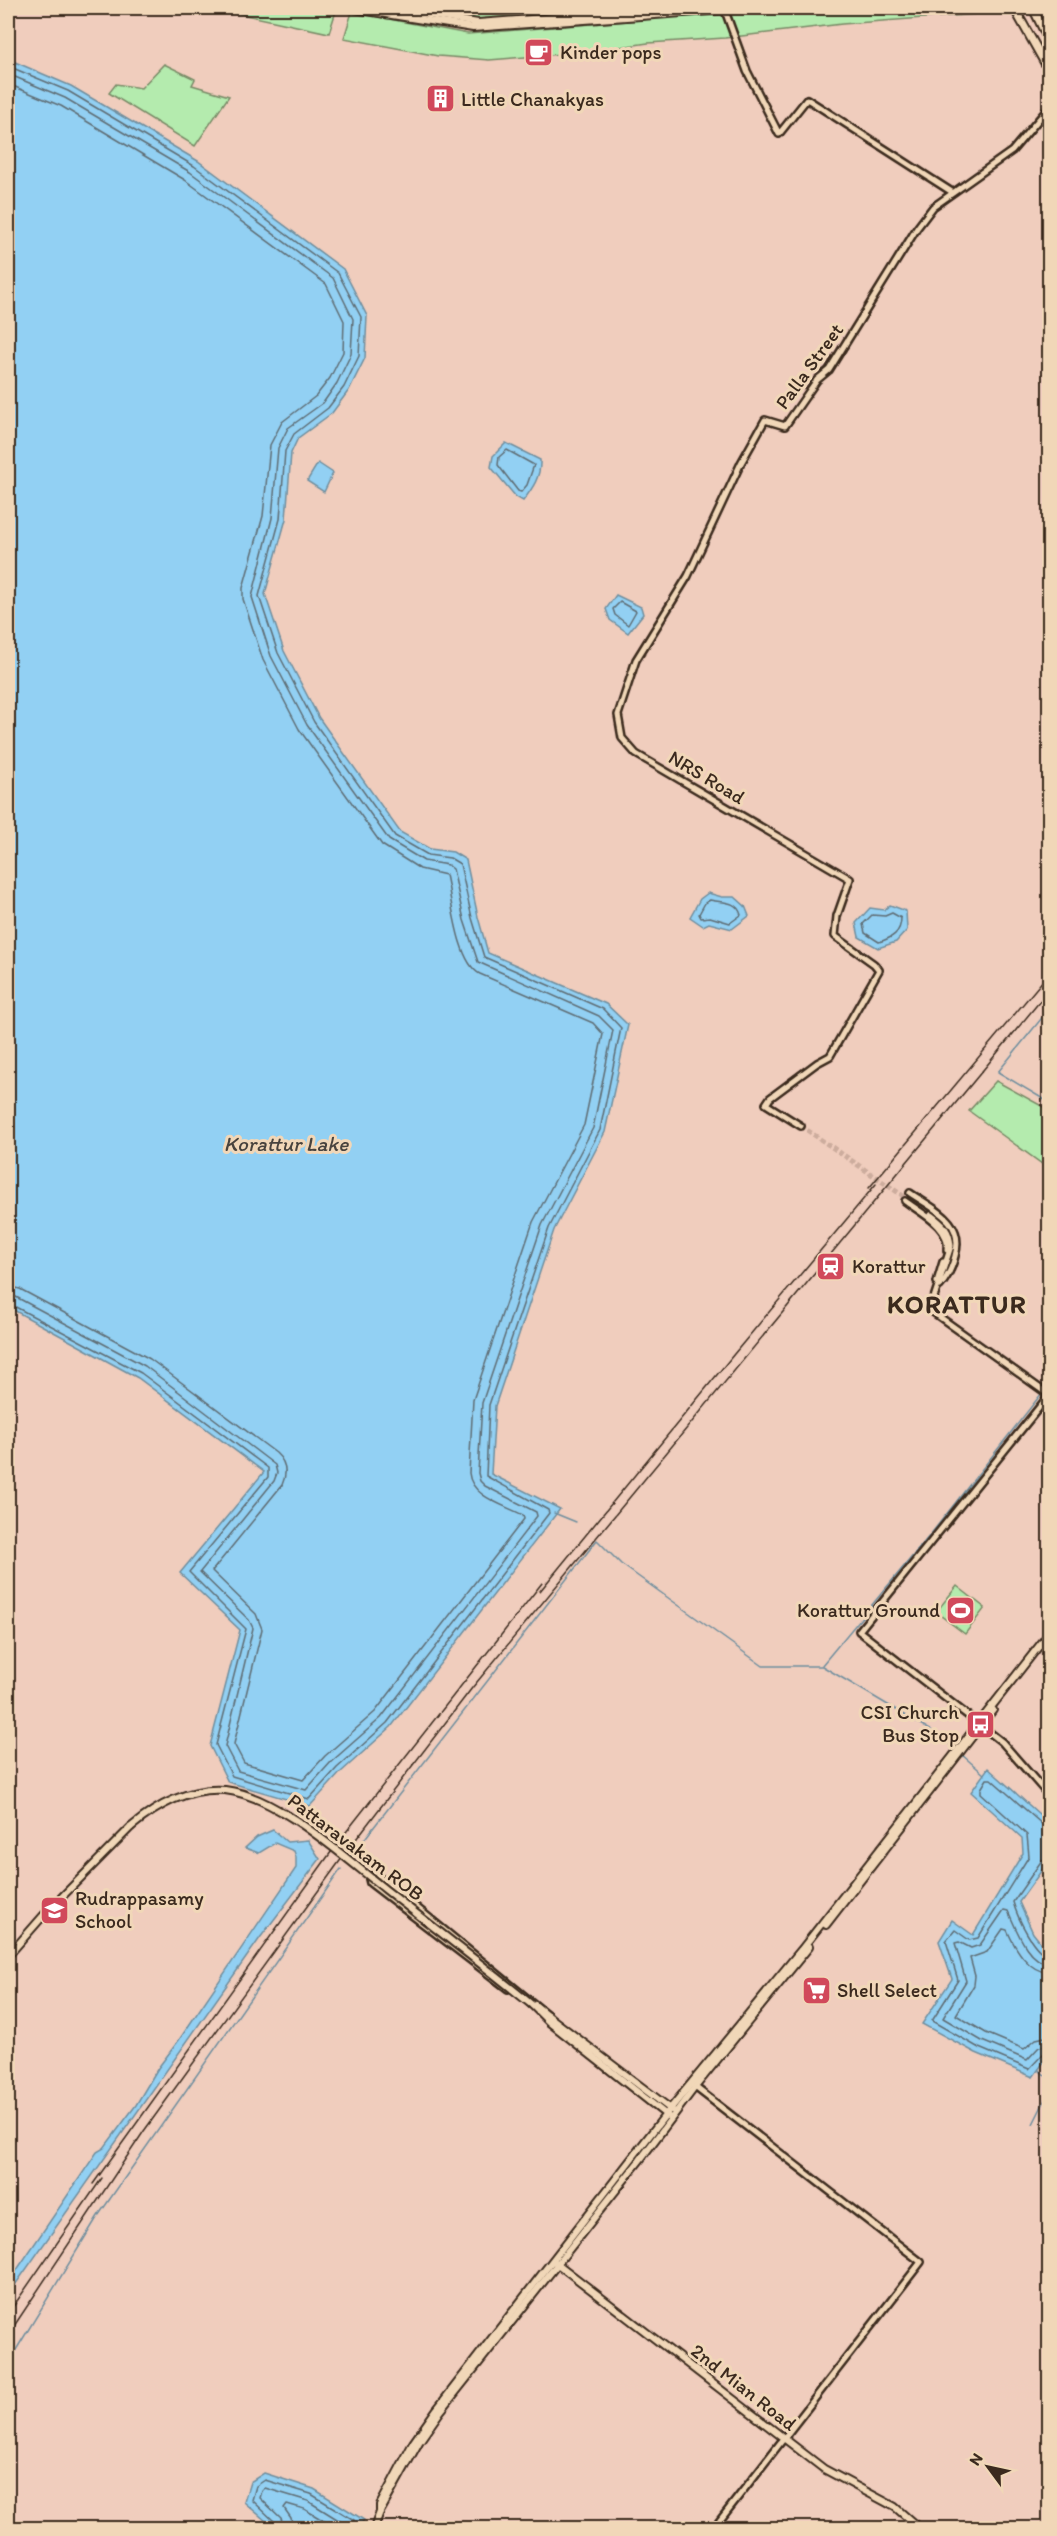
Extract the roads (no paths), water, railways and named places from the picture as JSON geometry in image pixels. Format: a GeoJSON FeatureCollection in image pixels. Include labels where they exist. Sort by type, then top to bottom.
{"type":"FeatureCollection","features":[{"type":"Feature","properties":{"kind":"main road"},"geometry":{"type":"LineString","coordinates":[[348,8],[478,23],[579,11],[676,8]]}},
{"type":"Feature","properties":{"kind":"main road"},"geometry":{"type":"LineString","coordinates":[[386,8],[473,28],[752,8]]}},
{"type":"Feature","properties":{"kind":"main road"},"geometry":{"type":"LineString","coordinates":[[1014,8],[1050,72]]}},
{"type":"Feature","properties":{"kind":"main road"},"geometry":{"type":"LineString","coordinates":[[1033,8],[1050,43]]}},
{"type":"Feature","properties":{"kind":"main road"},"geometry":{"type":"LineString","coordinates":[[670,2114],[695,2087],[1050,1632]]}},
{"type":"Feature","properties":{"kind":"main road"},"geometry":{"type":"LineString","coordinates":[[980,1724],[1050,1638]]}},
{"type":"Feature","properties":{"kind":"main road","name":"Pattaravakam ROB"},"geometry":{"type":"LineString","coordinates":[[8,1956],[43,1916],[130,1827],[155,1808],[189,1794],[225,1790],[242,1794],[272,1805],[354,1864],[670,2114]]}},
{"type":"Feature","properties":{"kind":"main road"},"geometry":{"type":"LineString","coordinates":[[374,2529],[380,2505],[419,2433],[855,1883]]}},
{"type":"Feature","properties":{"kind":"main road","name":"2nd Mian Road"},"geometry":{"type":"LineString","coordinates":[[556,2262],[783,2439],[843,2481],[895,2507],[920,2529]]}},
{"type":"Feature","properties":{"kind":"street"},"geometry":{"type":"LineString","coordinates":[[724,9],[747,70],[779,134],[807,99],[952,192]]}},
{"type":"Feature","properties":{"kind":"street","name":"Palla Street"},"geometry":{"type":"LineString","coordinates":[[636,660],[688,576],[741,463],[765,420],[785,426],[817,380],[829,370],[843,350],[917,228],[933,207],[1012,151],[1050,106]]}},
{"type":"Feature","properties":{"kind":"street","name":"NRS Road"},"geometry":{"type":"LineString","coordinates":[[636,660],[618,715],[622,738],[636,754],[850,879],[837,916],[835,936],[874,963],[879,970],[830,1056],[770,1098],[766,1104],[801,1126]]}},
{"type":"Feature","properties":{"kind":"street"},"geometry":{"type":"LineString","coordinates":[[910,1193],[954,1225],[958,1236],[958,1246],[952,1267],[946,1279],[937,1289]]}},
{"type":"Feature","properties":{"kind":"street"},"geometry":{"type":"LineString","coordinates":[[904,1201],[939,1227],[946,1237],[946,1254],[938,1276],[937,1289]]}},
{"type":"Feature","properties":{"kind":"street"},"geometry":{"type":"LineString","coordinates":[[931,1215],[947,1228],[951,1236],[948,1260],[930,1310],[1048,1394],[859,1631],[1002,1742],[1050,1797]]}},
{"type":"Feature","properties":{"kind":"street"},"geometry":{"type":"LineString","coordinates":[[372,1875],[377,1875],[551,2020],[370,1883],[369,1879],[372,1875]]}},
{"type":"Feature","properties":{"kind":"street"},"geometry":{"type":"LineString","coordinates":[[695,2087],[921,2262],[714,2529]]}},
{"type":"Feature","properties":{"kind":"water","name":"Korattur Lake"},"geometry":{"type":"Polygon","coordinates":[[[8,59],[71,86],[198,161],[343,269],[367,316],[365,358],[349,390],[332,413],[298,438],[291,453],[286,519],[265,594],[284,651],[319,718],[400,832],[430,849],[453,852],[466,860],[488,953],[606,1004],[628,1025],[605,1132],[554,1230],[495,1406],[491,1474],[560,1509],[391,1727],[341,1772],[310,1806],[228,1782],[210,1746],[240,1630],[180,1573],[264,1472],[138,1378],[8,1307],[8,59]]]}},
{"type":"Feature","properties":{"kind":"water"},"geometry":{"type":"Polygon","coordinates":[[[506,443],[540,460],[533,487],[523,501],[516,497],[491,467],[493,456],[506,443]]]}},
{"type":"Feature","properties":{"kind":"water"},"geometry":{"type":"Polygon","coordinates":[[[318,463],[333,473],[324,492],[307,481],[318,463]]]}},
{"type":"Feature","properties":{"kind":"water"},"geometry":{"type":"Polygon","coordinates":[[[616,595],[641,607],[643,614],[628,633],[610,620],[606,609],[616,595]]]}},
{"type":"Feature","properties":{"kind":"water"},"geometry":{"type":"Polygon","coordinates":[[[708,893],[722,897],[735,897],[745,906],[749,916],[732,929],[709,923],[703,926],[690,917],[700,899],[708,893]]]}},
{"type":"Feature","properties":{"kind":"water"},"geometry":{"type":"Polygon","coordinates":[[[890,905],[906,911],[907,930],[896,942],[878,948],[859,937],[856,923],[870,908],[884,910],[890,905]]]}},
{"type":"Feature","properties":{"kind":"water"},"geometry":{"type":"Polygon","coordinates":[[[988,1768],[1049,1823],[1049,1860],[1019,1902],[1033,1933],[1049,1953],[1049,2055],[1033,2077],[976,2053],[922,2024],[952,1979],[939,1941],[952,1920],[973,1935],[1023,1853],[1022,1838],[971,1792],[988,1768]]]}},
{"type":"Feature","properties":{"kind":"water"},"geometry":{"type":"Polygon","coordinates":[[[273,1830],[287,1842],[308,1840],[320,1859],[260,1938],[8,2295],[8,2283],[97,2152],[104,2148],[136,2105],[158,2068],[296,1868],[294,1851],[275,1843],[259,1853],[245,1848],[257,1837],[273,1830]]]}},
{"type":"Feature","properties":{"kind":"water"},"geometry":{"type":"Polygon","coordinates":[[[264,2473],[314,2489],[364,2520],[358,2528],[274,2528],[244,2502],[250,2482],[264,2473]]]}},
{"type":"Feature","properties":{"kind":"waterway"},"geometry":{"type":"LineString","coordinates":[[1050,1008],[998,1072],[1050,1103]]}},
{"type":"Feature","properties":{"kind":"waterway"},"geometry":{"type":"LineString","coordinates":[[1044,1389],[1050,1383]]}},
{"type":"Feature","properties":{"kind":"waterway"},"geometry":{"type":"LineString","coordinates":[[822,1665],[930,1535],[1042,1393]]}},
{"type":"Feature","properties":{"kind":"waterway"},"geometry":{"type":"LineString","coordinates":[[554,1513],[576,1522]]}},
{"type":"Feature","properties":{"kind":"waterway"},"geometry":{"type":"LineString","coordinates":[[349,1859],[597,1540],[621,1564],[763,1666],[822,1666],[937,1734],[955,1749]]}},
{"type":"Feature","properties":{"kind":"waterway"},"geometry":{"type":"LineString","coordinates":[[961,1754],[985,1775]]}},
{"type":"Feature","properties":{"kind":"waterway"},"geometry":{"type":"LineString","coordinates":[[8,2363],[98,2216],[341,1869]]}},
{"type":"Feature","properties":{"kind":"waterway"},"geometry":{"type":"LineString","coordinates":[[1039,2070],[1050,2080]]}},
{"type":"Feature","properties":{"kind":"waterway"},"geometry":{"type":"LineString","coordinates":[[1033,2124],[1050,2090]]}},
{"type":"Feature","properties":{"kind":"tunnel"},"geometry":{"type":"LineString","coordinates":[[801,1126],[931,1215]]}},
{"type":"Feature","properties":{"kind":"railway"},"geometry":{"type":"LineString","coordinates":[[869,1188],[1050,972]]}},
{"type":"Feature","properties":{"kind":"railway"},"geometry":{"type":"LineString","coordinates":[[8,2335],[144,2131],[350,1847],[472,1688],[1050,989]]}},
{"type":"Feature","properties":{"kind":"railway"},"geometry":{"type":"LineString","coordinates":[[540,1591],[876,1184]]}},
{"type":"Feature","properties":{"kind":"railway"},"geometry":{"type":"LineString","coordinates":[[93,2184],[339,1841],[542,1583]]}},
{"type":"Feature","properties":{"kind":"railway"},"geometry":{"type":"LineString","coordinates":[[8,2314],[102,2178]]}},
{"type":"Feature","properties":{"kind":"place","name":"Kinder pops"},"geometry":{"type":"Point","coordinates":[539,52]}},
{"type":"Feature","properties":{"kind":"place","name":"Little Chanakyas"},"geometry":{"type":"Point","coordinates":[440,99]}},
{"type":"Feature","properties":{"kind":"place","name":"Korattur"},"geometry":{"type":"Point","coordinates":[831,1266]}},
{"type":"Feature","properties":{"kind":"place","name":"Korattur Ground"},"geometry":{"type":"Point","coordinates":[961,1610]}},
{"type":"Feature","properties":{"kind":"place","name":"CSI Church Bus Stop"},"geometry":{"type":"Point","coordinates":[980,1724]}},
{"type":"Feature","properties":{"kind":"place","name":"Rudrappasamy School"},"geometry":{"type":"Point","coordinates":[54,1910]}},
{"type":"Feature","properties":{"kind":"place","name":"Shell Select"},"geometry":{"type":"Point","coordinates":[816,1990]}},
{"type":"Feature","properties":{"kind":"district","name":"KORATTUR"},"geometry":{"type":"Point","coordinates":[957,1304]}}]}
